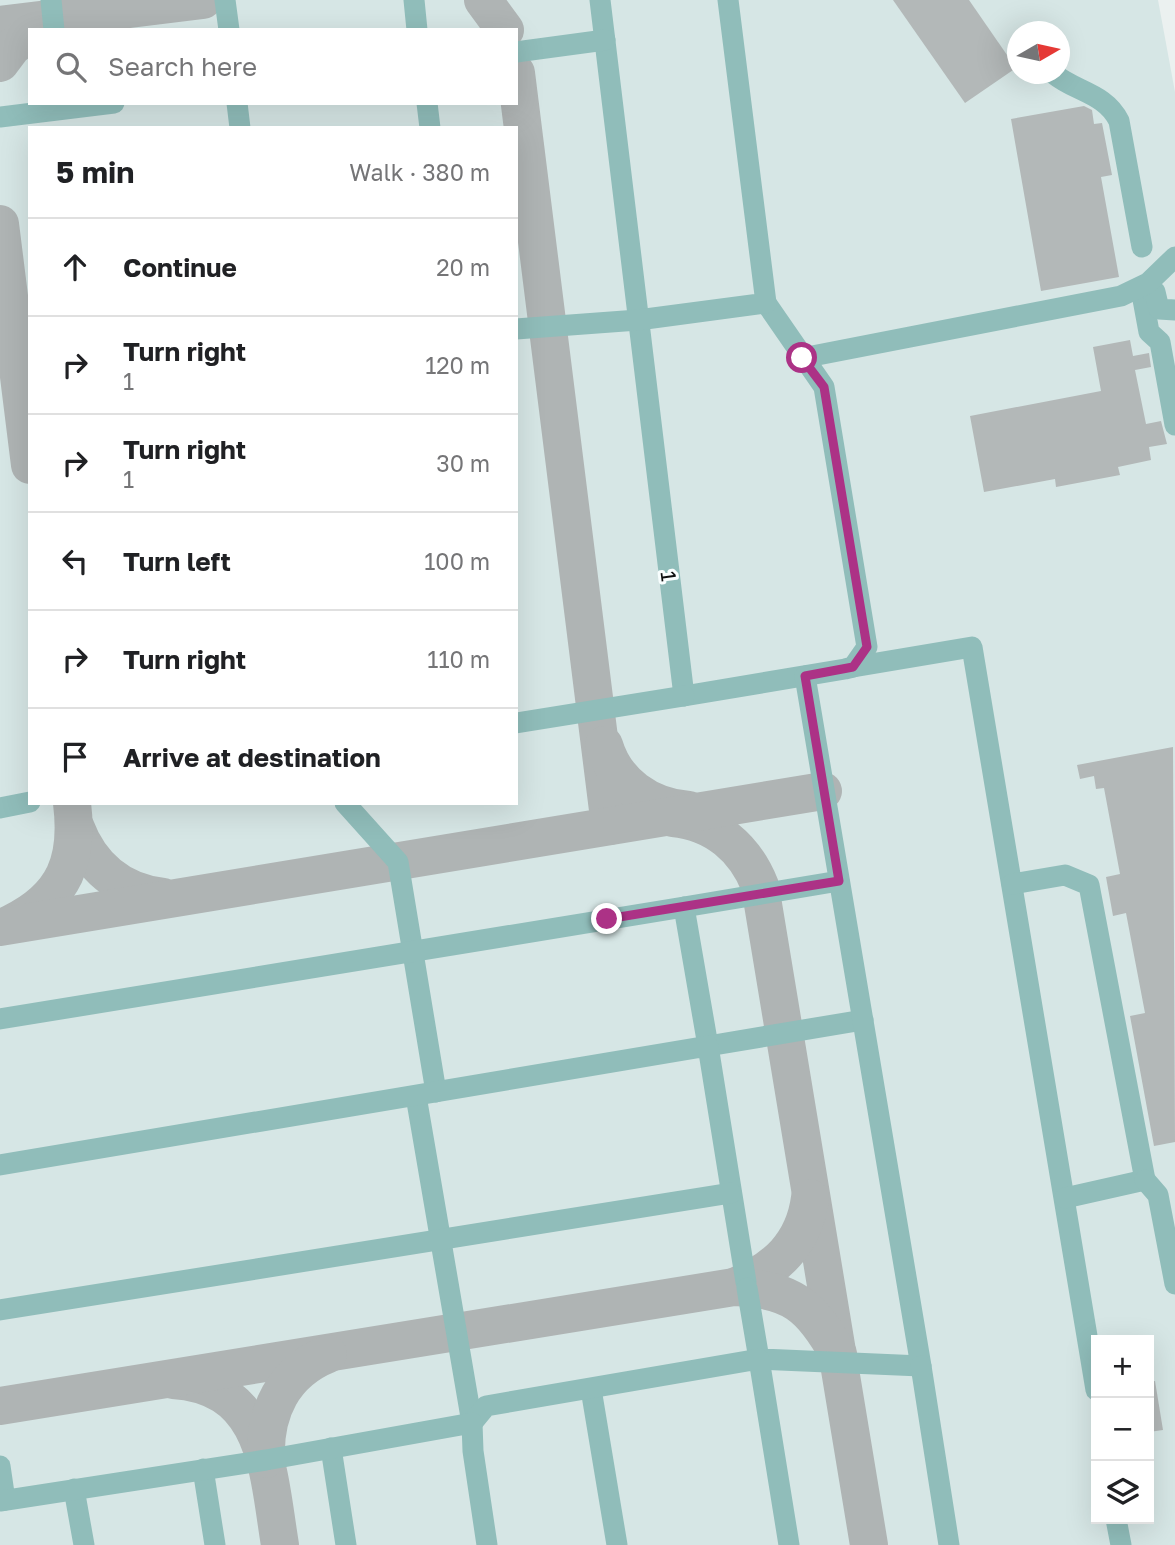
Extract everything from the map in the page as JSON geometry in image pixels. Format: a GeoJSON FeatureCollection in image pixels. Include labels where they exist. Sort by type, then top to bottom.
{"type":"FeatureCollection","features":[{"type":"Feature","properties":{"kind":"lane"},"geometry":{"type":"LineString","coordinates":[[51,0],[54,28]]}},
{"type":"Feature","properties":{"kind":"lane"},"geometry":{"type":"LineString","coordinates":[[225,0],[229,28]]}},
{"type":"Feature","properties":{"kind":"lane"},"geometry":{"type":"LineString","coordinates":[[414,0],[417,28]]}},
{"type":"Feature","properties":{"kind":"lane","name":"1"},"geometry":{"type":"LineString","coordinates":[[600,0],[684,696]]}},
{"type":"Feature","properties":{"kind":"lane"},"geometry":{"type":"LineString","coordinates":[[728,0],[766,303],[824,387],[867,647],[853,667]]}},
{"type":"Feature","properties":{"kind":"lane"},"geometry":{"type":"LineString","coordinates":[[518,52],[605,40]]}},
{"type":"Feature","properties":{"kind":"lane"},"geometry":{"type":"LineString","coordinates":[[1070,82],[1094,94],[1114,112],[1119,121],[1142,247],[1158,258],[1161,272],[1155,292],[1159,309],[1175,310]]}},
{"type":"Feature","properties":{"kind":"lane"},"geometry":{"type":"LineString","coordinates":[[0,117],[66,114],[105,105]]}},
{"type":"Feature","properties":{"kind":"lane"},"geometry":{"type":"LineString","coordinates":[[237,105],[240,126]]}},
{"type":"Feature","properties":{"kind":"lane"},"geometry":{"type":"LineString","coordinates":[[426,105],[430,126]]}},
{"type":"Feature","properties":{"kind":"lane"},"geometry":{"type":"LineString","coordinates":[[802,358],[1121,296],[1161,272]]}},
{"type":"Feature","properties":{"kind":"lane"},"geometry":{"type":"LineString","coordinates":[[1161,272],[1142,294],[1149,332],[1160,342],[1175,425]]}},
{"type":"Feature","properties":{"kind":"lane"},"geometry":{"type":"LineString","coordinates":[[518,329],[638,320],[766,303]]}},
{"type":"Feature","properties":{"kind":"lane"},"geometry":{"type":"LineString","coordinates":[[518,723],[972,647],[1091,1359]]}},
{"type":"Feature","properties":{"kind":"lane"},"geometry":{"type":"LineString","coordinates":[[805,676],[949,1545]]}},
{"type":"Feature","properties":{"kind":"lane"},"geometry":{"type":"LineString","coordinates":[[0,808],[28,802]]}},
{"type":"Feature","properties":{"kind":"lane"},"geometry":{"type":"LineString","coordinates":[[347,805],[398,862],[413,953],[441,1240],[472,1423],[473,1451],[487,1545]]}},
{"type":"Feature","properties":{"kind":"lane"},"geometry":{"type":"LineString","coordinates":[[1012,884],[1065,875],[1078,878],[1089,885],[1145,1180],[1158,1195],[1175,1284]]}},
{"type":"Feature","properties":{"kind":"lane"},"geometry":{"type":"LineString","coordinates":[[0,1019],[839,881]]}},
{"type":"Feature","properties":{"kind":"lane"},"geometry":{"type":"LineString","coordinates":[[684,907],[789,1545]]}},
{"type":"Feature","properties":{"kind":"lane"},"geometry":{"type":"LineString","coordinates":[[0,1165],[863,1020]]}},
{"type":"Feature","properties":{"kind":"lane"},"geometry":{"type":"LineString","coordinates":[[1065,1198],[1145,1180]]}},
{"type":"Feature","properties":{"kind":"lane"},"geometry":{"type":"LineString","coordinates":[[0,1310],[730,1193]]}},
{"type":"Feature","properties":{"kind":"lane"},"geometry":{"type":"LineString","coordinates":[[0,1466],[3,1501],[472,1423],[486,1406],[759,1359],[921,1366]]}},
{"type":"Feature","properties":{"kind":"lane"},"geometry":{"type":"LineString","coordinates":[[592,1389],[617,1545]]}},
{"type":"Feature","properties":{"kind":"lane"},"geometry":{"type":"LineString","coordinates":[[331,1448],[346,1545]]}},
{"type":"Feature","properties":{"kind":"lane"},"geometry":{"type":"LineString","coordinates":[[202,1469],[215,1545]]}},
{"type":"Feature","properties":{"kind":"lane"},"geometry":{"type":"LineString","coordinates":[[74,1489],[84,1545]]}},
{"type":"Feature","properties":{"kind":"lane"},"geometry":{"type":"LineString","coordinates":[[1117,1524],[1121,1545]]}},
{"type":"Feature","properties":{"kind":"shaded area"},"geometry":{"type":"Polygon","coordinates":[[[0,0],[1158,0],[1175,92],[1175,1545],[0,1545],[0,0]]]}},
{"type":"Feature","properties":{"kind":"building"},"geometry":{"type":"Polygon","coordinates":[[[893,0],[969,0],[1007,55],[1007,74],[965,103],[893,0]]]}},
{"type":"Feature","properties":{"kind":"building"},"geometry":{"type":"Polygon","coordinates":[[[1084,106],[1092,110],[1094,124],[1102,123],[1112,175],[1101,177],[1119,277],[1041,291],[1011,119],[1084,106]]]}},
{"type":"Feature","properties":{"kind":"building"},"geometry":{"type":"Polygon","coordinates":[[[1130,340],[1133,356],[1149,353],[1151,367],[1135,370],[1146,424],[1161,421],[1167,444],[1149,447],[1151,460],[1118,467],[1120,475],[1056,487],[1055,479],[984,492],[970,416],[1101,391],[1093,347],[1130,340]]]}},
{"type":"Feature","properties":{"kind":"building"},"geometry":{"type":"Polygon","coordinates":[[[1173,747],[1175,1142],[1154,1146],[1130,1016],[1145,1013],[1126,913],[1113,916],[1106,877],[1120,874],[1104,788],[1096,789],[1094,776],[1080,779],[1077,765],[1173,747]]]}},
{"type":"Feature","properties":{"kind":"building"},"geometry":{"type":"Polygon","coordinates":[[[1154,1381],[1163,1430],[1154,1431],[1154,1398],[1154,1381]]]}},
{"type":"Feature","properties":{"kind":"taxiway"},"geometry":{"type":"LineString","coordinates":[[0,25],[203,0]]}},
{"type":"Feature","properties":{"kind":"taxiway"},"geometry":{"type":"LineString","coordinates":[[483,0],[504,28]]}},
{"type":"Feature","properties":{"kind":"taxiway"},"geometry":{"type":"LineString","coordinates":[[0,63],[12,47],[28,35]]}},
{"type":"Feature","properties":{"kind":"taxiway"},"geometry":{"type":"LineString","coordinates":[[518,89],[610,826]]}},
{"type":"Feature","properties":{"kind":"taxiway"},"geometry":{"type":"LineString","coordinates":[[0,224],[28,449]]}},
{"type":"Feature","properties":{"kind":"taxiway"},"geometry":{"type":"LineString","coordinates":[[604,745],[616,771],[636,791],[660,804],[689,810]]}},
{"type":"Feature","properties":{"kind":"taxiway"},"geometry":{"type":"LineString","coordinates":[[0,927],[823,791]]}},
{"type":"Feature","properties":{"kind":"taxiway"},"geometry":{"type":"LineString","coordinates":[[12,923],[45,901],[64,875],[73,842],[72,805]]}},
{"type":"Feature","properties":{"kind":"taxiway"},"geometry":{"type":"LineString","coordinates":[[673,818],[702,825],[727,839],[746,860],[760,886],[869,1545]]}},
{"type":"Feature","properties":{"kind":"taxiway"},"geometry":{"type":"LineString","coordinates":[[75,826],[89,853],[108,875],[133,889],[163,897]]}},
{"type":"Feature","properties":{"kind":"taxiway"},"geometry":{"type":"LineString","coordinates":[[734,1287],[763,1272],[786,1253],[802,1229],[810,1198]]}},
{"type":"Feature","properties":{"kind":"taxiway"},"geometry":{"type":"LineString","coordinates":[[0,1406],[734,1287],[770,1291],[797,1303],[818,1323],[838,1354]]}},
{"type":"Feature","properties":{"kind":"taxiway"},"geometry":{"type":"LineString","coordinates":[[266,1459],[269,1425],[279,1396],[299,1371],[328,1354]]}},
{"type":"Feature","properties":{"kind":"taxiway"},"geometry":{"type":"LineString","coordinates":[[173,1380],[204,1386],[228,1398],[245,1416],[258,1438],[266,1463],[280,1545]]}},
{"type":"Feature","properties":{"kind":"route"},"geometry":{"type":"LineString","coordinates":[[607,919],[839,881],[805,676],[853,667],[867,647],[824,387],[802,358]]}}]}
